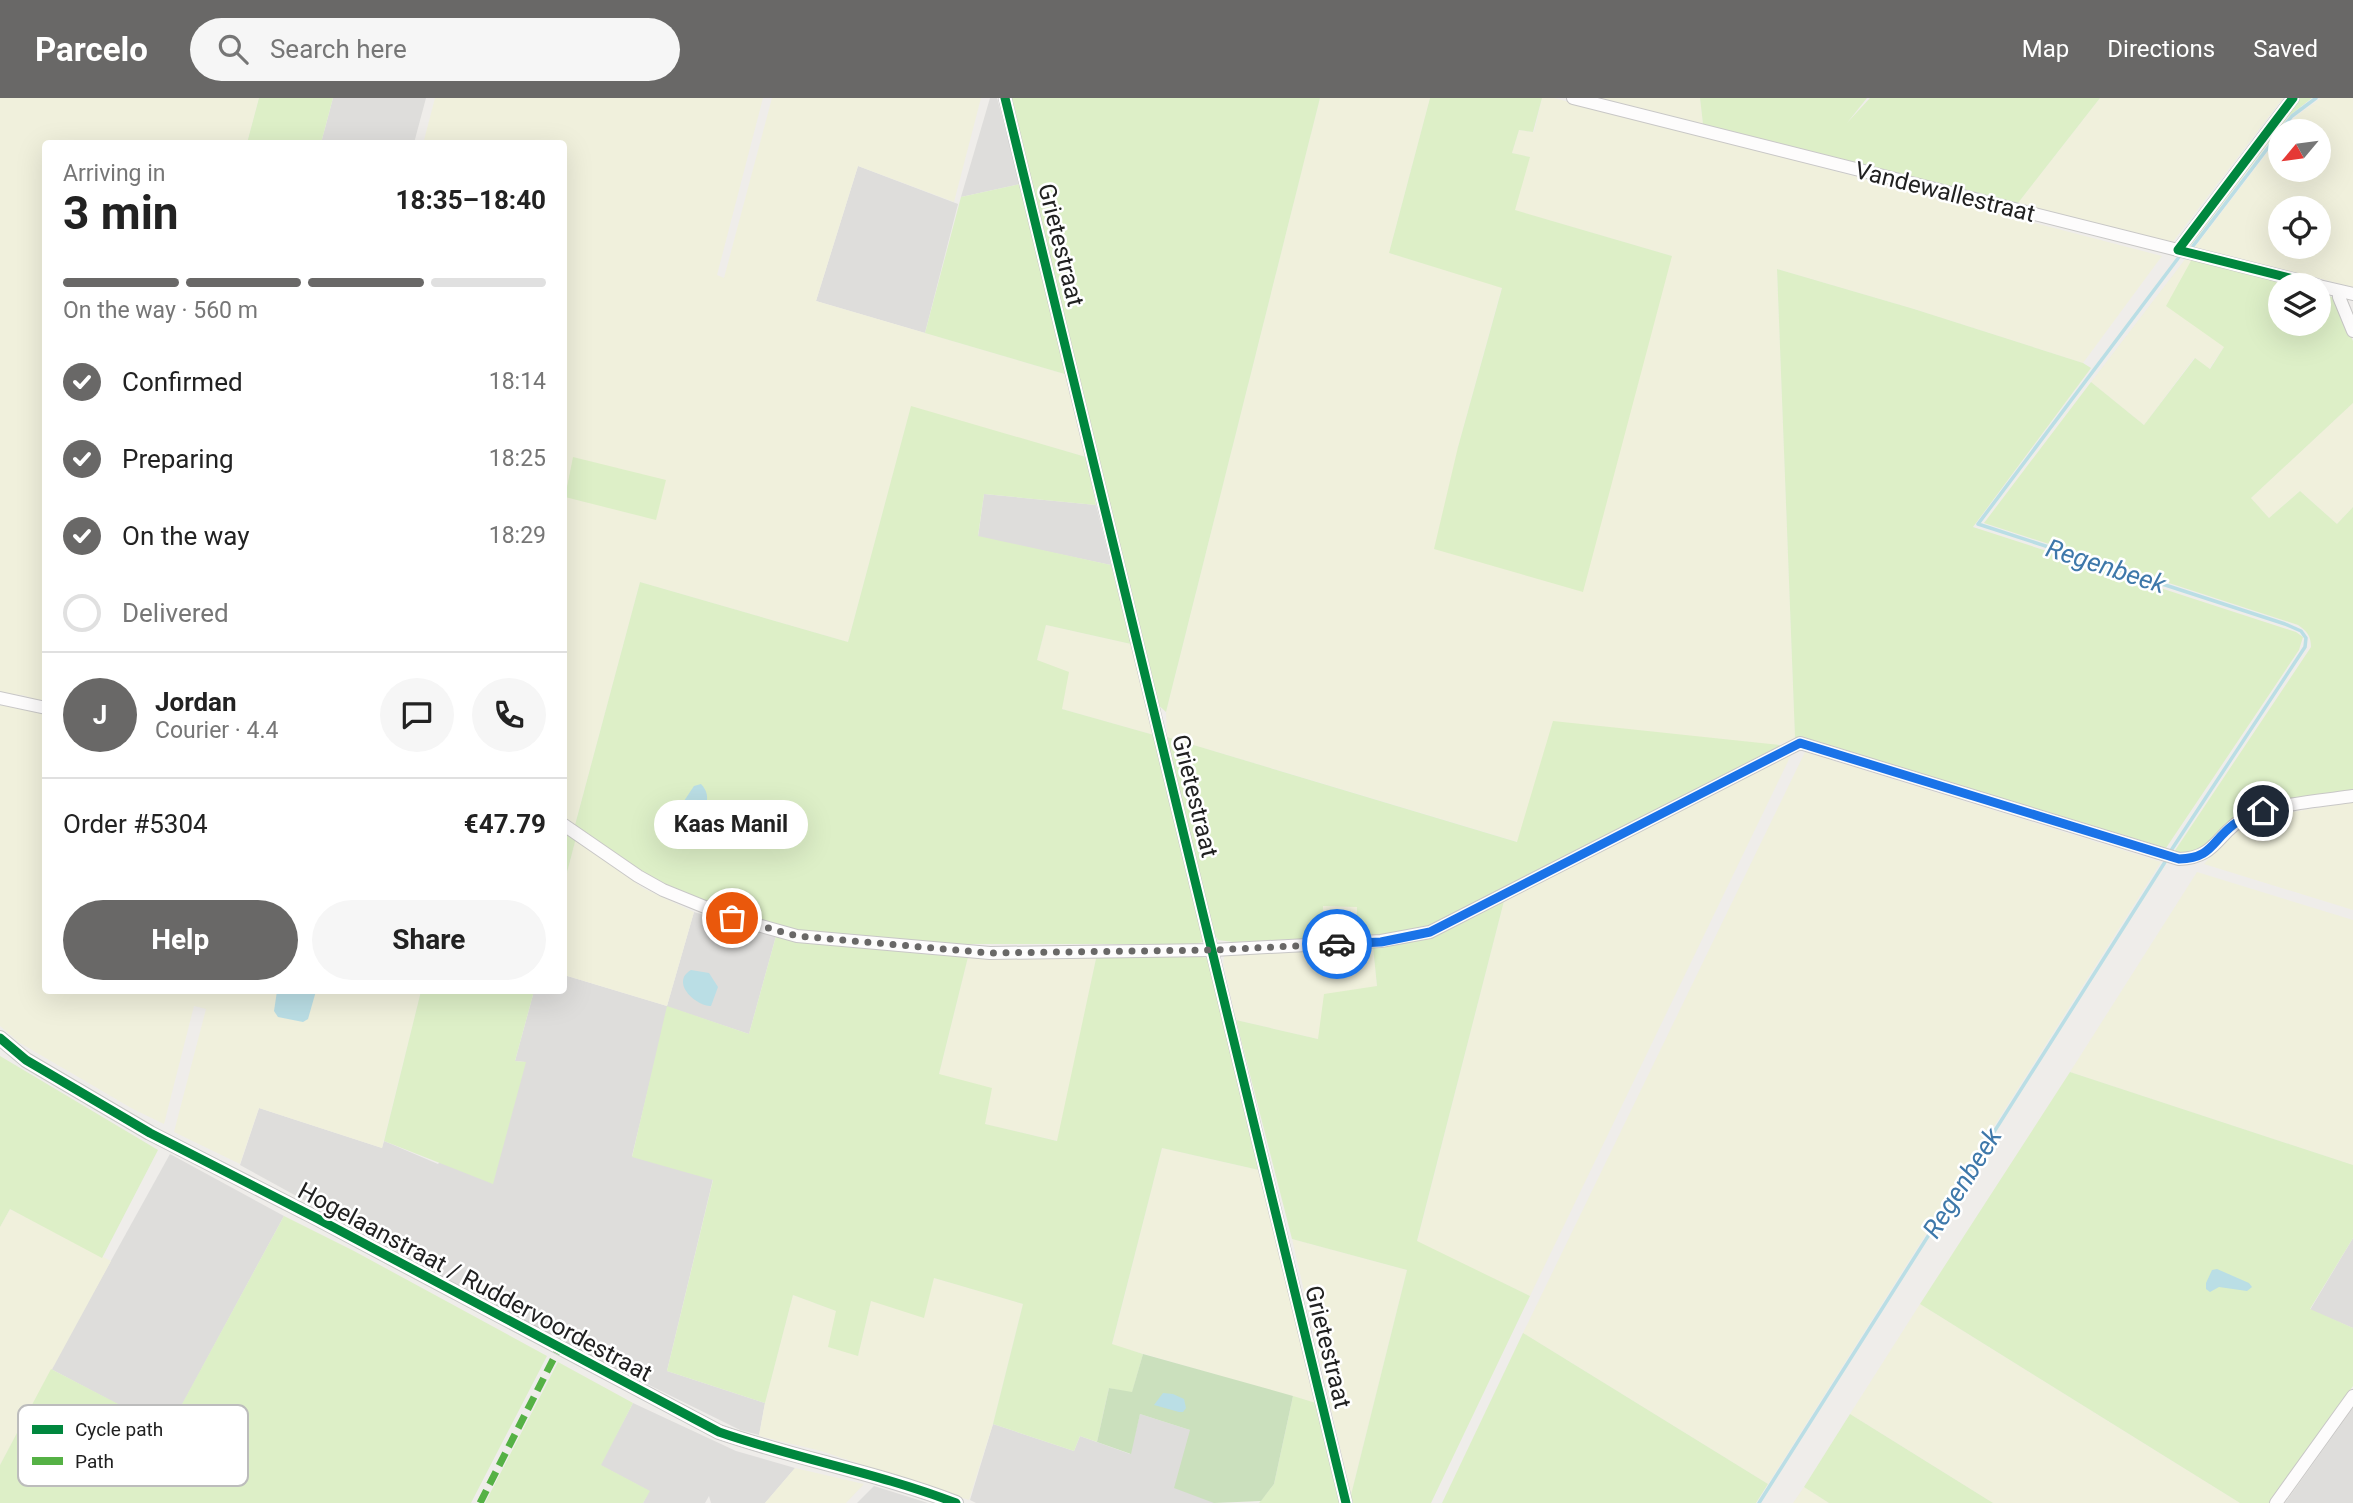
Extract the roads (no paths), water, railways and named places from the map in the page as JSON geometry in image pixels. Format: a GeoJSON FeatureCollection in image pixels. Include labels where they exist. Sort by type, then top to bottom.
{"type":"FeatureCollection","features":[{"type":"Feature","properties":{"kind":"street","name":"Grietestraat"},"geometry":{"type":"LineString","coordinates":[[1005,98],[1346,1503]]}},
{"type":"Feature","properties":{"kind":"street","name":"Vandewallestraat"},"geometry":{"type":"LineString","coordinates":[[1573,98],[2268,273]]}},
{"type":"Feature","properties":{"kind":"street"},"geometry":{"type":"LineString","coordinates":[[2178,250],[2293,98]]}},
{"type":"Feature","properties":{"kind":"street","name":"Vandewallestraat"},"geometry":{"type":"LineString","coordinates":[[2331,289],[2353,294]]}},
{"type":"Feature","properties":{"kind":"street"},"geometry":{"type":"LineString","coordinates":[[2340,291],[2339,297],[2353,331]]}},
{"type":"Feature","properties":{"kind":"street"},"geometry":{"type":"LineString","coordinates":[[0,698],[42,707]]}},
{"type":"Feature","properties":{"kind":"street"},"geometry":{"type":"LineString","coordinates":[[567,827],[663,890],[732,918],[797,936],[990,953],[1213,950],[1381,942],[1430,932],[1800,743],[2179,859],[2195,858],[2207,851],[2231,826],[2247,816],[2353,796]]}},
{"type":"Feature","properties":{"kind":"street","name":"Hogelaanstraat / Ruddervoordestraat"},"geometry":{"type":"LineString","coordinates":[[0,1038],[26,1059],[150,1133],[318,1219],[700,1423],[763,1447],[872,1474],[956,1503]]}},
{"type":"Feature","properties":{"kind":"street"},"geometry":{"type":"LineString","coordinates":[[2276,1503],[2353,1396]]}},
{"type":"Feature","properties":{"kind":"water"},"geometry":{"type":"Polygon","coordinates":[[[701,784],[707,798],[705,807],[691,813],[684,801],[694,786],[701,784]]]}},
{"type":"Feature","properties":{"kind":"water"},"geometry":{"type":"Polygon","coordinates":[[[691,970],[709,973],[718,987],[711,1006],[692,998],[684,987],[685,975],[691,970]]]}},
{"type":"Feature","properties":{"kind":"water"},"geometry":{"type":"Polygon","coordinates":[[[277,994],[315,994],[308,1019],[303,1022],[278,1017],[274,1011],[277,994]]]}},
{"type":"Feature","properties":{"kind":"water"},"geometry":{"type":"Polygon","coordinates":[[[2217,1269],[2249,1283],[2252,1287],[2247,1291],[2219,1287],[2210,1292],[2206,1289],[2206,1283],[2212,1270],[2217,1269]]]}},
{"type":"Feature","properties":{"kind":"water"},"geometry":{"type":"Polygon","coordinates":[[[1163,1393],[1184,1399],[1186,1408],[1183,1412],[1154,1405],[1163,1393]]]}},
{"type":"Feature","properties":{"kind":"waterway","name":"Regenbeek"},"geometry":{"type":"LineString","coordinates":[[2290,119],[2316,98]]}},
{"type":"Feature","properties":{"kind":"waterway","name":"Regenbeek"},"geometry":{"type":"LineString","coordinates":[[2193,246],[2268,148]]}},
{"type":"Feature","properties":{"kind":"waterway","name":"Regenbeek"},"geometry":{"type":"LineString","coordinates":[[2170,852],[2305,647],[2306,638],[2301,631],[2285,624],[1978,524],[2179,257]]}},
{"type":"Feature","properties":{"kind":"waterway","name":"Regenbeek"},"geometry":{"type":"LineString","coordinates":[[1759,1503],[2165,862]]}},
{"type":"Feature","properties":{"kind":"place","name":"Kaas Manil"},"geometry":{"type":"Point","coordinates":[732,918]}}]}
